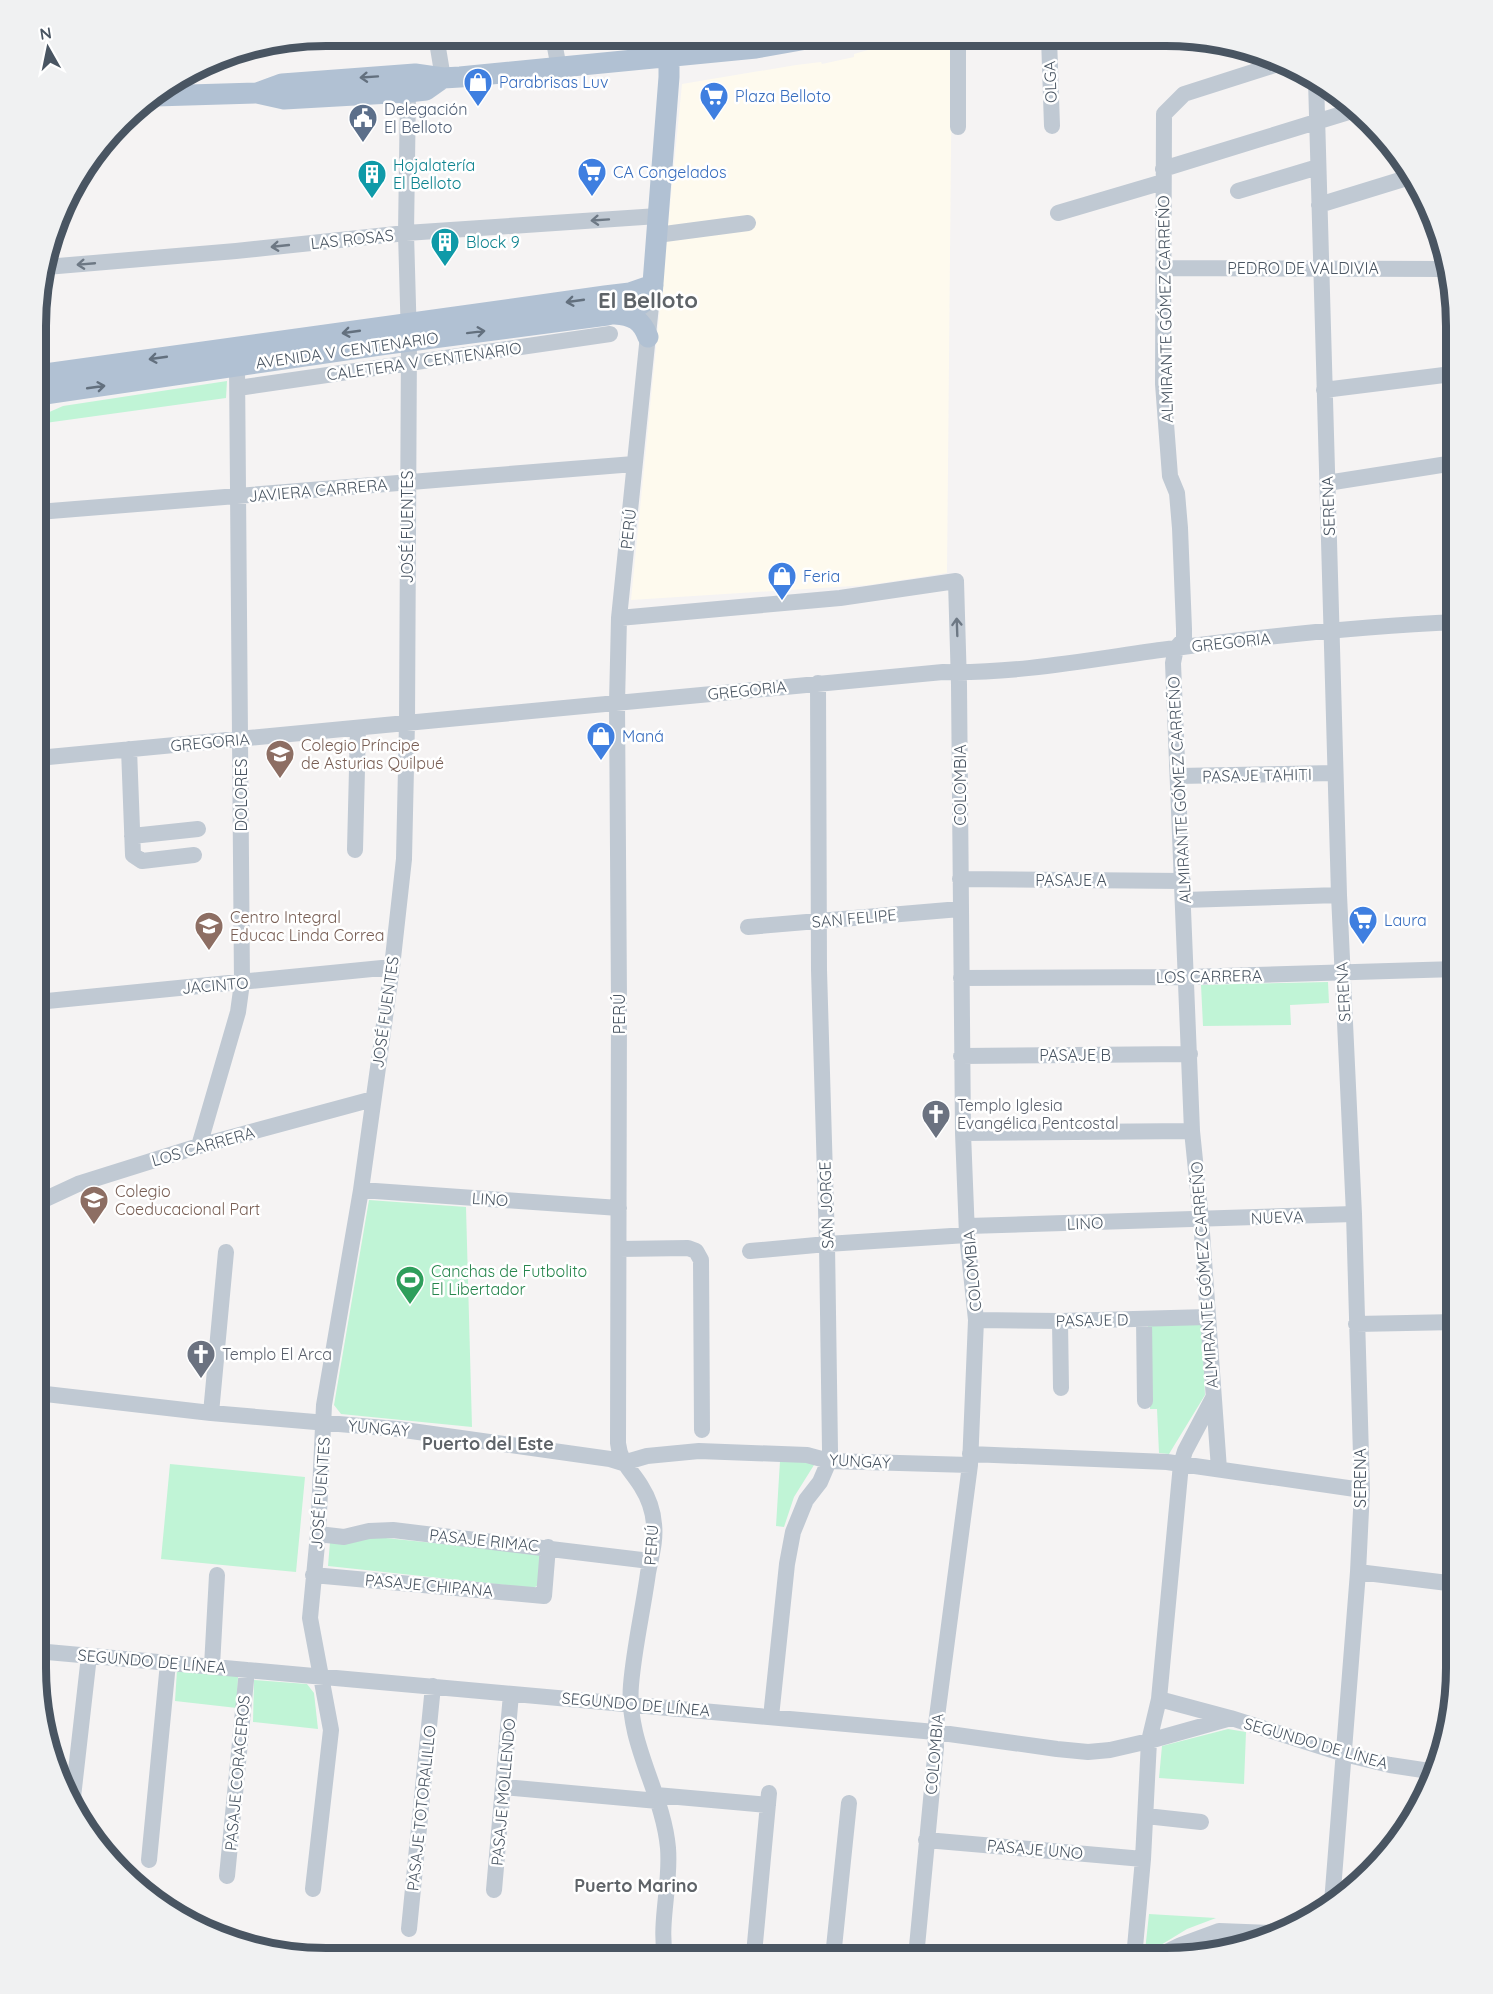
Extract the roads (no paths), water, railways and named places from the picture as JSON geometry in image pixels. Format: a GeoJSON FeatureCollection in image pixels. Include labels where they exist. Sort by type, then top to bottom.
{"type":"FeatureCollection","features":[{"type":"Feature","properties":{"kind":"main road"},"geometry":{"type":"LineString","coordinates":[[257,93],[282,84],[407,75],[435,77],[559,68],[669,57],[732,46]]}},
{"type":"Feature","properties":{"kind":"main road","name":"PERÚ"},"geometry":{"type":"LineString","coordinates":[[653,290],[669,57]]}},
{"type":"Feature","properties":{"kind":"main road"},"geometry":{"type":"LineString","coordinates":[[169,96],[257,93],[284,99],[408,92],[426,90],[435,77]]}},
{"type":"Feature","properties":{"kind":"main road","name":"AVENIDA V CENTENARIO"},"geometry":{"type":"LineString","coordinates":[[46,374],[409,332],[614,314],[634,309],[653,290]]}},
{"type":"Feature","properties":{"kind":"main road","name":"AVENIDA V CENTENARIO"},"geometry":{"type":"LineString","coordinates":[[46,394],[237,366],[409,332],[653,290]]}},
{"type":"Feature","properties":{"kind":"main road"},"geometry":{"type":"LineString","coordinates":[[614,314],[626,314],[635,318],[644,326],[648,337]]}},
{"type":"Feature","properties":{"kind":"street"},"geometry":{"type":"LineString","coordinates":[[435,77],[436,46]]}},
{"type":"Feature","properties":{"kind":"street"},"geometry":{"type":"LineString","coordinates":[[555,46],[559,68]]}},
{"type":"Feature","properties":{"kind":"street"},"geometry":{"type":"LineString","coordinates":[[958,46],[958,127]]}},
{"type":"Feature","properties":{"kind":"street","name":"OLGA"},"geometry":{"type":"LineString","coordinates":[[1049,46],[1052,126]]}},
{"type":"Feature","properties":{"kind":"street","name":"ALMIRANTE GÓMEZ CARREÑO"},"geometry":{"type":"LineString","coordinates":[[1219,1469],[1201,1219],[1192,1131],[1173,663],[1176,648],[1184,639],[1184,629],[1180,528],[1177,494],[1170,476],[1163,384],[1164,114],[1184,94],[1270,66]]}},
{"type":"Feature","properties":{"kind":"street","name":"SERENA"},"geometry":{"type":"LineString","coordinates":[[1316,90],[1335,773],[1354,1214],[1362,1490],[1358,1572],[1333,1893]]}},
{"type":"Feature","properties":{"kind":"street","name":"JOSÉ FUENTES"},"geometry":{"type":"LineString","coordinates":[[313,1889],[331,1730],[310,1618],[318,1534],[324,1405],[361,1190],[392,967],[404,859],[407,722],[408,92]]}},
{"type":"Feature","properties":{"kind":"street"},"geometry":{"type":"LineString","coordinates":[[1058,213],[1347,113]]}},
{"type":"Feature","properties":{"kind":"street"},"geometry":{"type":"LineString","coordinates":[[1238,192],[1318,167]]}},
{"type":"Feature","properties":{"kind":"street"},"geometry":{"type":"LineString","coordinates":[[1319,205],[1404,179]]}},
{"type":"Feature","properties":{"kind":"street","name":"LAS ROSAS"},"geometry":{"type":"LineString","coordinates":[[53,266],[236,251],[406,233],[748,223]]}},
{"type":"Feature","properties":{"kind":"street","name":"PEDRO DE VALDIVIA"},"geometry":{"type":"LineString","coordinates":[[1163,268],[1440,269]]}},
{"type":"Feature","properties":{"kind":"street","name":"PERÚ"},"geometry":{"type":"LineString","coordinates":[[653,290],[619,618],[617,703],[618,1443],[623,1463],[642,1487],[651,1509],[654,1535],[631,1687],[631,1703],[636,1736],[657,1798],[668,1848],[669,1871],[663,1930],[664,1948]]}},
{"type":"Feature","properties":{"kind":"street","name":"CALETERA V CENTENARIO"},"geometry":{"type":"LineString","coordinates":[[238,388],[610,334]]}},
{"type":"Feature","properties":{"kind":"street","name":"DOLORES"},"geometry":{"type":"LineString","coordinates":[[199,1146],[238,1012],[242,983],[242,739],[237,366]]}},
{"type":"Feature","properties":{"kind":"street"},"geometry":{"type":"LineString","coordinates":[[1324,390],[1447,375]]}},
{"type":"Feature","properties":{"kind":"street","name":"JAVIERA CARRERA"},"geometry":{"type":"LineString","coordinates":[[46,511],[634,464]]}},
{"type":"Feature","properties":{"kind":"street"},"geometry":{"type":"LineString","coordinates":[[1327,483],[1447,464]]}},
{"type":"Feature","properties":{"kind":"street","name":"COLOMBIA"},"geometry":{"type":"LineString","coordinates":[[619,618],[840,598],[956,581],[959,672],[963,1133],[967,1231],[976,1320],[970,1460],[935,1732],[936,1747],[915,1948]]}},
{"type":"Feature","properties":{"kind":"street","name":"GREGORIA"},"geometry":{"type":"LineString","coordinates":[[46,757],[818,683],[1055,665],[1176,648],[1331,631],[1447,623]]}},
{"type":"Feature","properties":{"kind":"street","name":"SAN JORGE"},"geometry":{"type":"LineString","coordinates":[[771,1717],[787,1564],[793,1532],[806,1500],[820,1482],[829,1461],[827,1244],[819,921],[818,683]]}},
{"type":"Feature","properties":{"kind":"street"},"geometry":{"type":"LineString","coordinates":[[355,850],[358,728]]}},
{"type":"Feature","properties":{"kind":"street"},"geometry":{"type":"LineString","coordinates":[[129,749],[133,855],[139,860],[194,855]]}},
{"type":"Feature","properties":{"kind":"street","name":"PASAJE TAHITI"},"geometry":{"type":"LineString","coordinates":[[1178,776],[1335,773]]}},
{"type":"Feature","properties":{"kind":"street"},"geometry":{"type":"LineString","coordinates":[[132,836],[198,829]]}},
{"type":"Feature","properties":{"kind":"street","name":"PASAJE A"},"geometry":{"type":"LineString","coordinates":[[960,879],[1183,881]]}},
{"type":"Feature","properties":{"kind":"street"},"geometry":{"type":"LineString","coordinates":[[1184,900],[1339,895]]}},
{"type":"Feature","properties":{"kind":"street","name":"SAN FELIPE"},"geometry":{"type":"LineString","coordinates":[[748,927],[960,909]]}},
{"type":"Feature","properties":{"kind":"street","name":"JACINTO"},"geometry":{"type":"LineString","coordinates":[[46,1001],[392,967]]}},
{"type":"Feature","properties":{"kind":"street","name":"LOS CARRERA"},"geometry":{"type":"LineString","coordinates":[[961,978],[1187,977],[1447,969]]}},
{"type":"Feature","properties":{"kind":"street","name":"PASAJE B"},"geometry":{"type":"LineString","coordinates":[[961,1056],[1190,1054]]}},
{"type":"Feature","properties":{"kind":"street","name":"LOS CARRERA"},"geometry":{"type":"LineString","coordinates":[[46,1199],[78,1184],[199,1146],[373,1099]]}},
{"type":"Feature","properties":{"kind":"street"},"geometry":{"type":"LineString","coordinates":[[963,1133],[1192,1131]]}},
{"type":"Feature","properties":{"kind":"street","name":"LINO"},"geometry":{"type":"LineString","coordinates":[[361,1190],[619,1208]]}},
{"type":"Feature","properties":{"kind":"street","name":"NUEVA"},"geometry":{"type":"LineString","coordinates":[[1201,1219],[1354,1214]]}},
{"type":"Feature","properties":{"kind":"street","name":"LINO"},"geometry":{"type":"LineString","coordinates":[[750,1251],[967,1231],[1201,1219]]}},
{"type":"Feature","properties":{"kind":"street"},"geometry":{"type":"LineString","coordinates":[[619,1249],[688,1248],[696,1251],[701,1260],[702,1430]]}},
{"type":"Feature","properties":{"kind":"street"},"geometry":{"type":"LineString","coordinates":[[211,1413],[226,1252]]}},
{"type":"Feature","properties":{"kind":"street","name":"PASAJE D"},"geometry":{"type":"LineString","coordinates":[[976,1320],[1060,1321],[1208,1317]]}},
{"type":"Feature","properties":{"kind":"street"},"geometry":{"type":"LineString","coordinates":[[1144,1319],[1145,1401]]}},
{"type":"Feature","properties":{"kind":"street"},"geometry":{"type":"LineString","coordinates":[[1060,1321],[1061,1388]]}},
{"type":"Feature","properties":{"kind":"street"},"geometry":{"type":"LineString","coordinates":[[1356,1324],[1447,1322]]}},
{"type":"Feature","properties":{"kind":"street","name":"YUNGAY"},"geometry":{"type":"LineString","coordinates":[[46,1394],[211,1413],[397,1429],[610,1459],[623,1463],[647,1456],[699,1451],[807,1455],[829,1461],[970,1460],[1181,1464],[1362,1490]]}},
{"type":"Feature","properties":{"kind":"street","name":"ALMIRANTE GÓMEZ CARREÑO"},"geometry":{"type":"LineString","coordinates":[[1135,1948],[1146,1816],[1149,1741],[1159,1699],[1181,1464],[1185,1451],[1213,1398]]}},
{"type":"Feature","properties":{"kind":"street","name":"PASAJE RIMAC"},"geometry":{"type":"LineString","coordinates":[[318,1534],[344,1537],[369,1531],[393,1530],[650,1561]]}},
{"type":"Feature","properties":{"kind":"street","name":"PASAJE CHIPANA"},"geometry":{"type":"LineString","coordinates":[[314,1575],[543,1603],[548,1547]]}},
{"type":"Feature","properties":{"kind":"street"},"geometry":{"type":"LineString","coordinates":[[1358,1572],[1447,1583]]}},
{"type":"Feature","properties":{"kind":"street"},"geometry":{"type":"LineString","coordinates":[[212,1666],[217,1575]]}},
{"type":"Feature","properties":{"kind":"street","name":"SEGUNDO DE LÍNEA"},"geometry":{"type":"LineString","coordinates":[[46,1652],[935,1732],[1088,1752],[1110,1750],[1149,1741],[1231,1719]]}},
{"type":"Feature","properties":{"kind":"street"},"geometry":{"type":"LineString","coordinates":[[74,1789],[89,1656]]}},
{"type":"Feature","properties":{"kind":"street"},"geometry":{"type":"LineString","coordinates":[[149,1860],[168,1663]]}},
{"type":"Feature","properties":{"kind":"street","name":"PASAJE CORACEROS"},"geometry":{"type":"LineString","coordinates":[[227,1876],[246,1670]]}},
{"type":"Feature","properties":{"kind":"street","name":"PASAJE TOTORALILLO"},"geometry":{"type":"LineString","coordinates":[[409,1929],[433,1686]]}},
{"type":"Feature","properties":{"kind":"street","name":"PASAJE MOLLENDO"},"geometry":{"type":"LineString","coordinates":[[494,1890],[511,1694]]}},
{"type":"Feature","properties":{"kind":"street","name":"SEGUNDO DE LÍNEA"},"geometry":{"type":"LineString","coordinates":[[1159,1699],[1344,1754],[1427,1771]]}},
{"type":"Feature","properties":{"kind":"street"},"geometry":{"type":"LineString","coordinates":[[504,1787],[657,1798],[769,1799],[755,1948]]}},
{"type":"Feature","properties":{"kind":"street"},"geometry":{"type":"LineString","coordinates":[[834,1948],[849,1803]]}},
{"type":"Feature","properties":{"kind":"street"},"geometry":{"type":"LineString","coordinates":[[1146,1816],[1201,1822]]}},
{"type":"Feature","properties":{"kind":"street","name":"PASAJE UNO"},"geometry":{"type":"LineString","coordinates":[[926,1839],[1143,1859]]}},
{"type":"Feature","properties":{"kind":"street"},"geometry":{"type":"LineString","coordinates":[[1176,1947],[1219,1931],[1258,1932]]}},
{"type":"Feature","properties":{"kind":"place","name":"Parabrisas Luv"},"geometry":{"type":"Point","coordinates":[478,108]}},
{"type":"Feature","properties":{"kind":"place","name":"Plaza Belloto"},"geometry":{"type":"Point","coordinates":[714,122]}},
{"type":"Feature","properties":{"kind":"place","name":"Delegación El Belloto"},"geometry":{"type":"Point","coordinates":[363,144]}},
{"type":"Feature","properties":{"kind":"place","name":"CA Congelados"},"geometry":{"type":"Point","coordinates":[592,198]}},
{"type":"Feature","properties":{"kind":"place","name":"Hojalatería El Belloto"},"geometry":{"type":"Point","coordinates":[372,200]}},
{"type":"Feature","properties":{"kind":"place","name":"Block 9"},"geometry":{"type":"Point","coordinates":[445,268]}},
{"type":"Feature","properties":{"kind":"place","name":"Feria"},"geometry":{"type":"Point","coordinates":[782,602]}},
{"type":"Feature","properties":{"kind":"place","name":"Maná"},"geometry":{"type":"Point","coordinates":[601,762]}},
{"type":"Feature","properties":{"kind":"place","name":"Colegio Príncipe de Asturias Quilpué"},"geometry":{"type":"Point","coordinates":[280,780]}},
{"type":"Feature","properties":{"kind":"place","name":"Laura"},"geometry":{"type":"Point","coordinates":[1363,946]}},
{"type":"Feature","properties":{"kind":"place","name":"Centro Integral Educac Linda Correa"},"geometry":{"type":"Point","coordinates":[209,952]}},
{"type":"Feature","properties":{"kind":"place","name":"Templo Iglesia Evangélica Pentcostal"},"geometry":{"type":"Point","coordinates":[936,1140]}},
{"type":"Feature","properties":{"kind":"place","name":"Colegio Coeducacional Part"},"geometry":{"type":"Point","coordinates":[94,1226]}},
{"type":"Feature","properties":{"kind":"place","name":"Canchas de Futbolito El Libertador"},"geometry":{"type":"Point","coordinates":[410,1306]}},
{"type":"Feature","properties":{"kind":"place","name":"Templo El Arca"},"geometry":{"type":"Point","coordinates":[201,1380]}},
{"type":"Feature","properties":{"kind":"district","name":"El Belloto"},"geometry":{"type":"Point","coordinates":[648,300]}},
{"type":"Feature","properties":{"kind":"district","name":"Puerto del Este"},"geometry":{"type":"Point","coordinates":[488,1443]}},
{"type":"Feature","properties":{"kind":"district","name":"Puerto Marino"},"geometry":{"type":"Point","coordinates":[636,1885]}}]}
